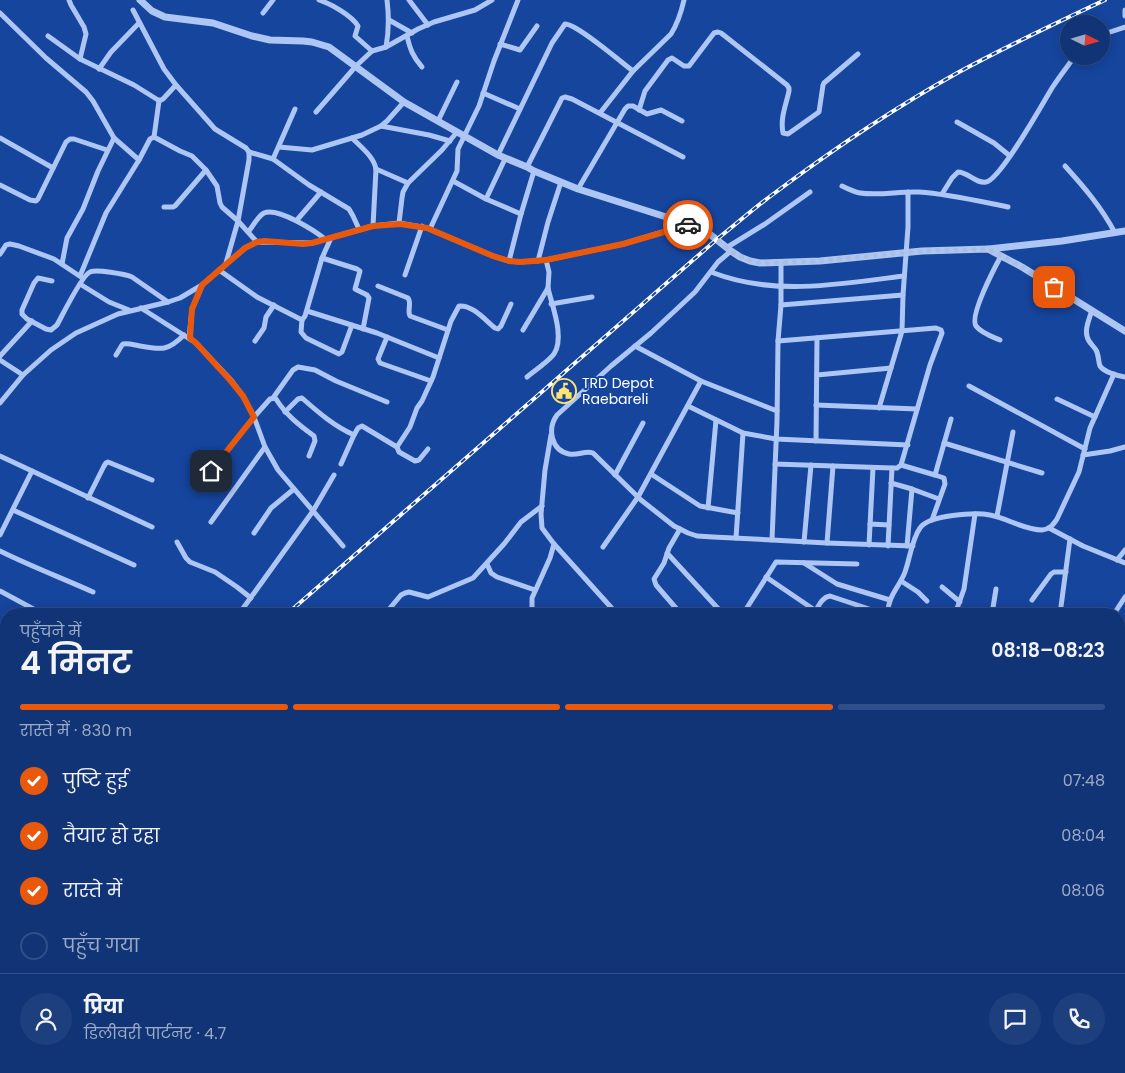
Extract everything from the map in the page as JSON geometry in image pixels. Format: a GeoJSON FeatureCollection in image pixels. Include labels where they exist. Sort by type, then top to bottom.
{"type":"FeatureCollection","features":[{"type":"Feature","properties":{"kind":"street"},"geometry":{"type":"LineString","coordinates":[[70,0],[85,30],[85,39],[80,58]]}},
{"type":"Feature","properties":{"kind":"street"},"geometry":{"type":"LineString","coordinates":[[140,0],[152,11],[165,17],[213,23],[270,40],[312,42],[329,48],[404,102],[498,155],[561,182],[689,224],[707,232],[729,250],[750,261],[781,263],[922,251],[988,249],[1062,241],[1125,231]]}},
{"type":"Feature","properties":{"kind":"street"},"geometry":{"type":"LineString","coordinates":[[263,13],[273,0]]}},
{"type":"Feature","properties":{"kind":"street"},"geometry":{"type":"LineString","coordinates":[[319,0],[326,1],[350,17],[358,26],[355,36],[372,52]]}},
{"type":"Feature","properties":{"kind":"street"},"geometry":{"type":"LineString","coordinates":[[386,47],[389,20],[387,0]]}},
{"type":"Feature","properties":{"kind":"street"},"geometry":{"type":"LineString","coordinates":[[409,0],[428,25]]}},
{"type":"Feature","properties":{"kind":"street"},"geometry":{"type":"LineString","coordinates":[[316,112],[356,66],[372,52],[386,47],[428,25],[475,10],[492,0]]}},
{"type":"Feature","properties":{"kind":"street"},"geometry":{"type":"LineString","coordinates":[[400,224],[402,198],[408,183],[450,141],[461,134],[475,117],[500,44],[518,0]]}},
{"type":"Feature","properties":{"kind":"street"},"geometry":{"type":"LineString","coordinates":[[600,113],[633,71],[671,34],[680,18],[684,0]]}},
{"type":"Feature","properties":{"kind":"street"},"geometry":{"type":"LineString","coordinates":[[132,10],[164,69],[215,129],[246,148],[249,152],[273,159],[309,185],[349,209],[359,229]]}},
{"type":"Feature","properties":{"kind":"street"},"geometry":{"type":"LineString","coordinates":[[1125,10],[1125,16]]}},
{"type":"Feature","properties":{"kind":"street"},"geometry":{"type":"LineString","coordinates":[[0,14],[90,97],[114,138],[139,160]]}},
{"type":"Feature","properties":{"kind":"street"},"geometry":{"type":"LineString","coordinates":[[389,20],[412,33]]}},
{"type":"Feature","properties":{"kind":"street"},"geometry":{"type":"LineString","coordinates":[[99,69],[111,52],[139,23]]}},
{"type":"Feature","properties":{"kind":"street"},"geometry":{"type":"LineString","coordinates":[[498,155],[552,43],[565,24],[577,28],[633,71]]}},
{"type":"Feature","properties":{"kind":"street"},"geometry":{"type":"LineString","coordinates":[[500,44],[520,50],[537,26]]}},
{"type":"Feature","properties":{"kind":"street"},"geometry":{"type":"LineString","coordinates":[[1110,32],[1125,27]]}},
{"type":"Feature","properties":{"kind":"street"},"geometry":{"type":"LineString","coordinates":[[639,110],[645,91],[670,58],[674,58],[684,66],[689,66],[714,33],[718,32],[789,88],[783,113],[782,131],[786,134],[819,112],[824,83],[858,54]]}},
{"type":"Feature","properties":{"kind":"street"},"geometry":{"type":"LineString","coordinates":[[48,36],[80,58],[134,85],[159,101]]}},
{"type":"Feature","properties":{"kind":"street"},"geometry":{"type":"LineString","coordinates":[[407,36],[412,53],[422,67]]}},
{"type":"Feature","properties":{"kind":"street"},"geometry":{"type":"LineString","coordinates":[[942,194],[958,172],[980,182],[989,182],[1010,156],[1069,65]]}},
{"type":"Feature","properties":{"kind":"street"},"geometry":{"type":"LineString","coordinates":[[438,121],[457,82]]}},
{"type":"Feature","properties":{"kind":"street"},"geometry":{"type":"LineString","coordinates":[[159,101],[176,85]]}},
{"type":"Feature","properties":{"kind":"street"},"geometry":{"type":"LineString","coordinates":[[483,93],[520,109]]}},
{"type":"Feature","properties":{"kind":"street"},"geometry":{"type":"LineString","coordinates":[[509,261],[530,169],[562,98],[568,97],[683,158]]}},
{"type":"Feature","properties":{"kind":"street"},"geometry":{"type":"LineString","coordinates":[[52,281],[38,278],[22,310],[24,316],[46,329],[53,329],[57,325],[80,284],[106,213],[150,139],[154,137],[159,101]]}},
{"type":"Feature","properties":{"kind":"street"},"geometry":{"type":"LineString","coordinates":[[279,147],[312,150],[352,138],[381,126],[404,102]]}},
{"type":"Feature","properties":{"kind":"street"},"geometry":{"type":"LineString","coordinates":[[578,188],[628,106],[633,106],[648,114],[661,110],[682,121]]}},
{"type":"Feature","properties":{"kind":"street"},"geometry":{"type":"LineString","coordinates":[[273,159],[295,109]]}},
{"type":"Feature","properties":{"kind":"street"},"geometry":{"type":"LineString","coordinates":[[958,122],[994,143],[1010,156]]}},
{"type":"Feature","properties":{"kind":"street"},"geometry":{"type":"LineString","coordinates":[[381,126],[430,135],[450,141]]}},
{"type":"Feature","properties":{"kind":"street"},"geometry":{"type":"LineString","coordinates":[[430,229],[457,171],[461,134]]}},
{"type":"Feature","properties":{"kind":"street"},"geometry":{"type":"LineString","coordinates":[[154,137],[180,152],[192,156],[206,170],[217,186],[222,207],[257,242]]}},
{"type":"Feature","properties":{"kind":"street"},"geometry":{"type":"LineString","coordinates":[[0,138],[53,168]]}},
{"type":"Feature","properties":{"kind":"street"},"geometry":{"type":"LineString","coordinates":[[62,264],[67,238],[83,209],[107,150],[114,138]]}},
{"type":"Feature","properties":{"kind":"street"},"geometry":{"type":"LineString","coordinates":[[352,138],[374,162],[376,169],[373,226]]}},
{"type":"Feature","properties":{"kind":"street"},"geometry":{"type":"LineString","coordinates":[[0,185],[30,200],[36,201],[66,142],[70,139],[107,150]]}},
{"type":"Feature","properties":{"kind":"street"},"geometry":{"type":"LineString","coordinates":[[226,263],[238,221],[249,152]]}},
{"type":"Feature","properties":{"kind":"street"},"geometry":{"type":"LineString","coordinates":[[486,199],[506,158]]}},
{"type":"Feature","properties":{"kind":"street"},"geometry":{"type":"LineString","coordinates":[[1065,166],[1084,187],[1115,233]]}},
{"type":"Feature","properties":{"kind":"street"},"geometry":{"type":"LineString","coordinates":[[376,169],[408,183]]}},
{"type":"Feature","properties":{"kind":"street"},"geometry":{"type":"LineString","coordinates":[[164,208],[175,206],[206,170]]}},
{"type":"Feature","properties":{"kind":"street"},"geometry":{"type":"LineString","coordinates":[[452,181],[486,199],[521,214]]}},
{"type":"Feature","properties":{"kind":"street"},"geometry":{"type":"LineString","coordinates":[[538,261],[561,182]]}},
{"type":"Feature","properties":{"kind":"street"},"geometry":{"type":"LineString","coordinates":[[842,186],[858,193],[908,192],[942,194],[1008,207]]}},
{"type":"Feature","properties":{"kind":"street"},"geometry":{"type":"LineString","coordinates":[[297,220],[322,192]]}},
{"type":"Feature","properties":{"kind":"street"},"geometry":{"type":"LineString","coordinates":[[612,608],[542,528],[545,470],[553,420],[695,292],[729,250],[810,192]]}},
{"type":"Feature","properties":{"kind":"street"},"geometry":{"type":"LineString","coordinates":[[879,408],[902,330],[908,227],[908,192]]}},
{"type":"Feature","properties":{"kind":"street"},"geometry":{"type":"LineString","coordinates":[[248,231],[262,215],[270,212],[297,220],[328,238]]}},
{"type":"Feature","properties":{"kind":"street"},"geometry":{"type":"LineString","coordinates":[[0,403],[3,396],[50,350],[76,333],[109,317],[129,310],[180,298],[202,285],[245,248],[257,242],[312,243],[359,229],[400,224],[422,226],[509,261],[538,261],[623,244],[689,224]]}},
{"type":"Feature","properties":{"kind":"street"},"geometry":{"type":"LineString","coordinates":[[405,275],[422,226]]}},
{"type":"Feature","properties":{"kind":"street"},"geometry":{"type":"LineString","coordinates":[[328,238],[307,311],[302,320],[301,332],[306,338],[340,354],[352,325]]}},
{"type":"Feature","properties":{"kind":"street"},"geometry":{"type":"LineString","coordinates":[[0,254],[6,246],[22,246],[54,259],[82,277]]}},
{"type":"Feature","properties":{"kind":"street"},"geometry":{"type":"LineString","coordinates":[[988,249],[1022,267],[1125,331]]}},
{"type":"Feature","properties":{"kind":"street"},"geometry":{"type":"LineString","coordinates":[[1000,340],[981,331],[974,322],[974,316],[1001,256]]}},
{"type":"Feature","properties":{"kind":"street"},"geometry":{"type":"LineString","coordinates":[[322,258],[360,271],[355,289],[369,298],[363,328]]}},
{"type":"Feature","properties":{"kind":"street"},"geometry":{"type":"LineString","coordinates":[[527,377],[553,355],[558,342],[557,328],[548,288],[549,272],[546,260]]}},
{"type":"Feature","properties":{"kind":"street"},"geometry":{"type":"LineString","coordinates":[[772,540],[781,263]]}},
{"type":"Feature","properties":{"kind":"street"},"geometry":{"type":"LineString","coordinates":[[219,270],[258,297],[302,320]]}},
{"type":"Feature","properties":{"kind":"street"},"geometry":{"type":"LineString","coordinates":[[82,277],[92,271],[126,274],[168,302]]}},
{"type":"Feature","properties":{"kind":"street"},"geometry":{"type":"LineString","coordinates":[[711,272],[745,283],[781,287],[819,286],[904,276]]}},
{"type":"Feature","properties":{"kind":"street"},"geometry":{"type":"LineString","coordinates":[[80,284],[109,302],[129,310]]}},
{"type":"Feature","properties":{"kind":"street"},"geometry":{"type":"LineString","coordinates":[[190,338],[192,309],[202,285]]}},
{"type":"Feature","properties":{"kind":"street"},"geometry":{"type":"LineString","coordinates":[[378,286],[408,298],[410,302],[408,312],[410,316],[448,330]]}},
{"type":"Feature","properties":{"kind":"street"},"geometry":{"type":"LineString","coordinates":[[524,330],[548,288]]}},
{"type":"Feature","properties":{"kind":"street"},"geometry":{"type":"LineString","coordinates":[[780,305],[903,295]]}},
{"type":"Feature","properties":{"kind":"street"},"geometry":{"type":"LineString","coordinates":[[551,304],[592,297]]}},
{"type":"Feature","properties":{"kind":"street"},"geometry":{"type":"LineString","coordinates":[[397,447],[410,427],[417,408],[432,381],[448,330],[459,306],[467,307],[479,314],[495,328],[500,328],[511,304]]}},
{"type":"Feature","properties":{"kind":"street"},"geometry":{"type":"LineString","coordinates":[[255,341],[264,328],[266,317],[274,305]]}},
{"type":"Feature","properties":{"kind":"street"},"geometry":{"type":"LineString","coordinates":[[141,308],[190,338],[230,380],[243,396],[254,417],[264,447],[278,470],[343,546]]}},
{"type":"Feature","properties":{"kind":"street"},"geometry":{"type":"LineString","coordinates":[[1092,310],[1087,327],[1087,337],[1098,354],[1100,366],[1114,374],[1125,377]]}},
{"type":"Feature","properties":{"kind":"street"},"geometry":{"type":"LineString","coordinates":[[307,311],[363,328],[439,358]]}},
{"type":"Feature","properties":{"kind":"street"},"geometry":{"type":"LineString","coordinates":[[0,356],[32,321]]}},
{"type":"Feature","properties":{"kind":"street"},"geometry":{"type":"LineString","coordinates":[[778,341],[902,330],[936,328],[942,330],[930,364],[901,466]]}},
{"type":"Feature","properties":{"kind":"street"},"geometry":{"type":"LineString","coordinates":[[116,356],[123,344],[166,348],[175,344],[184,335]]}},
{"type":"Feature","properties":{"kind":"street"},"geometry":{"type":"LineString","coordinates":[[387,337],[378,359],[380,363],[432,381]]}},
{"type":"Feature","properties":{"kind":"street"},"geometry":{"type":"LineString","coordinates":[[816,441],[817,338]]}},
{"type":"Feature","properties":{"kind":"street"},"geometry":{"type":"LineString","coordinates":[[635,346],[702,381],[777,412]]}},
{"type":"Feature","properties":{"kind":"street"},"geometry":{"type":"LineString","coordinates":[[0,360],[24,375]]}},
{"type":"Feature","properties":{"kind":"street"},"geometry":{"type":"LineString","coordinates":[[200,485],[254,417],[273,398],[292,370],[298,366],[315,370],[336,381],[387,402]]}},
{"type":"Feature","properties":{"kind":"street"},"geometry":{"type":"LineString","coordinates":[[816,375],[891,368]]}},
{"type":"Feature","properties":{"kind":"street"},"geometry":{"type":"LineString","coordinates":[[910,546],[919,528],[924,524],[932,520],[959,514],[989,514],[1030,528],[1044,530],[1052,526],[1075,482],[1095,417],[1114,374]]}},
{"type":"Feature","properties":{"kind":"street"},"geometry":{"type":"LineString","coordinates":[[604,547],[638,497],[702,381]]}},
{"type":"Feature","properties":{"kind":"street"},"geometry":{"type":"LineString","coordinates":[[969,386],[1085,449]]}},
{"type":"Feature","properties":{"kind":"street"},"geometry":{"type":"LineString","coordinates":[[273,398],[276,399],[294,421],[314,436],[315,441],[309,456]]}},
{"type":"Feature","properties":{"kind":"street"},"geometry":{"type":"LineString","coordinates":[[285,412],[298,399],[302,398],[335,426],[354,435]]}},
{"type":"Feature","properties":{"kind":"street"},"geometry":{"type":"LineString","coordinates":[[1057,399],[1095,417]]}},
{"type":"Feature","properties":{"kind":"street"},"geometry":{"type":"LineString","coordinates":[[816,405],[917,409]]}},
{"type":"Feature","properties":{"kind":"street"},"geometry":{"type":"LineString","coordinates":[[688,406],[743,433],[776,439],[908,445]]}},
{"type":"Feature","properties":{"kind":"street"},"geometry":{"type":"LineString","coordinates":[[935,475],[951,419]]}},
{"type":"Feature","properties":{"kind":"street"},"geometry":{"type":"LineString","coordinates":[[708,508],[716,420]]}},
{"type":"Feature","properties":{"kind":"street"},"geometry":{"type":"LineString","coordinates":[[615,475],[643,423]]}},
{"type":"Feature","properties":{"kind":"street"},"geometry":{"type":"LineString","coordinates":[[341,464],[354,435],[358,428],[362,426],[397,447],[399,452],[415,461],[419,460],[428,449]]}},
{"type":"Feature","properties":{"kind":"street"},"geometry":{"type":"LineString","coordinates":[[997,516],[1013,432]]}},
{"type":"Feature","properties":{"kind":"street"},"geometry":{"type":"LineString","coordinates":[[736,538],[743,433]]}},
{"type":"Feature","properties":{"kind":"street"},"geometry":{"type":"LineString","coordinates":[[551,434],[553,441],[564,452],[572,454],[591,452],[597,456],[638,497],[680,529],[697,536],[910,546]]}},
{"type":"Feature","properties":{"kind":"street"},"geometry":{"type":"LineString","coordinates":[[944,443],[1042,473]]}},
{"type":"Feature","properties":{"kind":"street"},"geometry":{"type":"LineString","coordinates":[[211,522],[264,447]]}},
{"type":"Feature","properties":{"kind":"street"},"geometry":{"type":"LineString","coordinates":[[1083,455],[1125,448]]}},
{"type":"Feature","properties":{"kind":"street"},"geometry":{"type":"LineString","coordinates":[[0,456],[152,527]]}},
{"type":"Feature","properties":{"kind":"street"},"geometry":{"type":"LineString","coordinates":[[88,498],[104,466],[108,462],[152,480]]}},
{"type":"Feature","properties":{"kind":"street"},"geometry":{"type":"LineString","coordinates":[[775,464],[873,468],[897,468],[901,466],[942,477],[945,480],[945,484],[932,520]]}},
{"type":"Feature","properties":{"kind":"street"},"geometry":{"type":"LineString","coordinates":[[804,542],[811,465]]}},
{"type":"Feature","properties":{"kind":"street"},"geometry":{"type":"LineString","coordinates":[[827,543],[833,466]]}},
{"type":"Feature","properties":{"kind":"street"},"geometry":{"type":"LineString","coordinates":[[869,545],[873,468]]}},
{"type":"Feature","properties":{"kind":"street"},"geometry":{"type":"LineString","coordinates":[[888,546],[892,468]]}},
{"type":"Feature","properties":{"kind":"street"},"geometry":{"type":"LineString","coordinates":[[0,535],[32,471]]}},
{"type":"Feature","properties":{"kind":"street"},"geometry":{"type":"LineString","coordinates":[[244,608],[313,512],[334,474]]}},
{"type":"Feature","properties":{"kind":"street"},"geometry":{"type":"LineString","coordinates":[[650,474],[696,504],[738,513]]}},
{"type":"Feature","properties":{"kind":"street"},"geometry":{"type":"LineString","coordinates":[[891,484],[939,499]]}},
{"type":"Feature","properties":{"kind":"street"},"geometry":{"type":"LineString","coordinates":[[254,533],[271,508],[294,489]]}},
{"type":"Feature","properties":{"kind":"street"},"geometry":{"type":"LineString","coordinates":[[889,608],[890,600],[905,573],[910,546],[912,489]]}},
{"type":"Feature","properties":{"kind":"street"},"geometry":{"type":"LineString","coordinates":[[390,608],[405,593],[409,592],[428,597],[473,578],[512,535],[521,522],[542,506]]}},
{"type":"Feature","properties":{"kind":"street"},"geometry":{"type":"LineString","coordinates":[[13,510],[134,564]]}},
{"type":"Feature","properties":{"kind":"street"},"geometry":{"type":"LineString","coordinates":[[958,608],[966,577],[975,514]]}},
{"type":"Feature","properties":{"kind":"street"},"geometry":{"type":"LineString","coordinates":[[870,524],[889,525]]}},
{"type":"Feature","properties":{"kind":"street"},"geometry":{"type":"LineString","coordinates":[[1049,528],[1083,546],[1125,563]]}},
{"type":"Feature","properties":{"kind":"street"},"geometry":{"type":"LineString","coordinates":[[676,608],[656,585],[654,579],[680,529]]}},
{"type":"Feature","properties":{"kind":"street"},"geometry":{"type":"LineString","coordinates":[[1061,608],[1070,540]]}},
{"type":"Feature","properties":{"kind":"street"},"geometry":{"type":"LineString","coordinates":[[177,542],[190,562],[215,572],[237,586],[251,598]]}},
{"type":"Feature","properties":{"kind":"street"},"geometry":{"type":"LineString","coordinates":[[532,608],[532,598],[550,558],[554,544]]}},
{"type":"Feature","properties":{"kind":"street"},"geometry":{"type":"LineString","coordinates":[[1117,560],[1125,550]]}},
{"type":"Feature","properties":{"kind":"street"},"geometry":{"type":"LineString","coordinates":[[0,551],[21,562],[93,592]]}},
{"type":"Feature","properties":{"kind":"street"},"geometry":{"type":"LineString","coordinates":[[667,553],[716,606]]}},
{"type":"Feature","properties":{"kind":"street"},"geometry":{"type":"LineString","coordinates":[[747,608],[776,562],[856,564]]}},
{"type":"Feature","properties":{"kind":"street"},"geometry":{"type":"LineString","coordinates":[[804,563],[837,584],[890,600]]}},
{"type":"Feature","properties":{"kind":"street"},"geometry":{"type":"LineString","coordinates":[[487,564],[491,573],[497,577],[535,590]]}},
{"type":"Feature","properties":{"kind":"street"},"geometry":{"type":"LineString","coordinates":[[1032,600],[1051,574],[1054,572],[1066,572]]}},
{"type":"Feature","properties":{"kind":"street"},"geometry":{"type":"LineString","coordinates":[[766,578],[809,608]]}},
{"type":"Feature","properties":{"kind":"street"},"geometry":{"type":"LineString","coordinates":[[901,581],[927,601]]}},
{"type":"Feature","properties":{"kind":"street"},"geometry":{"type":"LineString","coordinates":[[942,586],[960,602]]}},
{"type":"Feature","properties":{"kind":"street"},"geometry":{"type":"LineString","coordinates":[[993,608],[996,589]]}},
{"type":"Feature","properties":{"kind":"street"},"geometry":{"type":"LineString","coordinates":[[0,591],[32,608]]}},
{"type":"Feature","properties":{"kind":"street"},"geometry":{"type":"LineString","coordinates":[[817,608],[825,597],[830,596],[866,608]]}},
{"type":"Feature","properties":{"kind":"street"},"geometry":{"type":"LineString","coordinates":[[1118,608],[1125,597]]}},
{"type":"Feature","properties":{"kind":"railway"},"geometry":{"type":"LineString","coordinates":[[294,608],[716,240],[772,195],[817,162],[911,100],[995,53],[1105,0]]}},
{"type":"Feature","properties":{"kind":"way so far"},"geometry":{"type":"LineString","coordinates":[[688,225],[701,228],[740,257],[760,263],[820,261],[922,251],[988,249],[1054,287]]}},
{"type":"Feature","properties":{"kind":"place","name":"TRD Depot Raebareli"},"geometry":{"type":"Point","coordinates":[564,391]}},
{"type":"Feature","properties":{"kind":"route"},"geometry":{"type":"LineString","coordinates":[[211,471],[254,417],[243,396],[210,357],[190,338],[192,309],[202,285],[245,248],[264,241],[312,243],[359,229],[400,224],[422,226],[493,256],[520,262],[546,260],[623,244],[688,225]]}}]}
